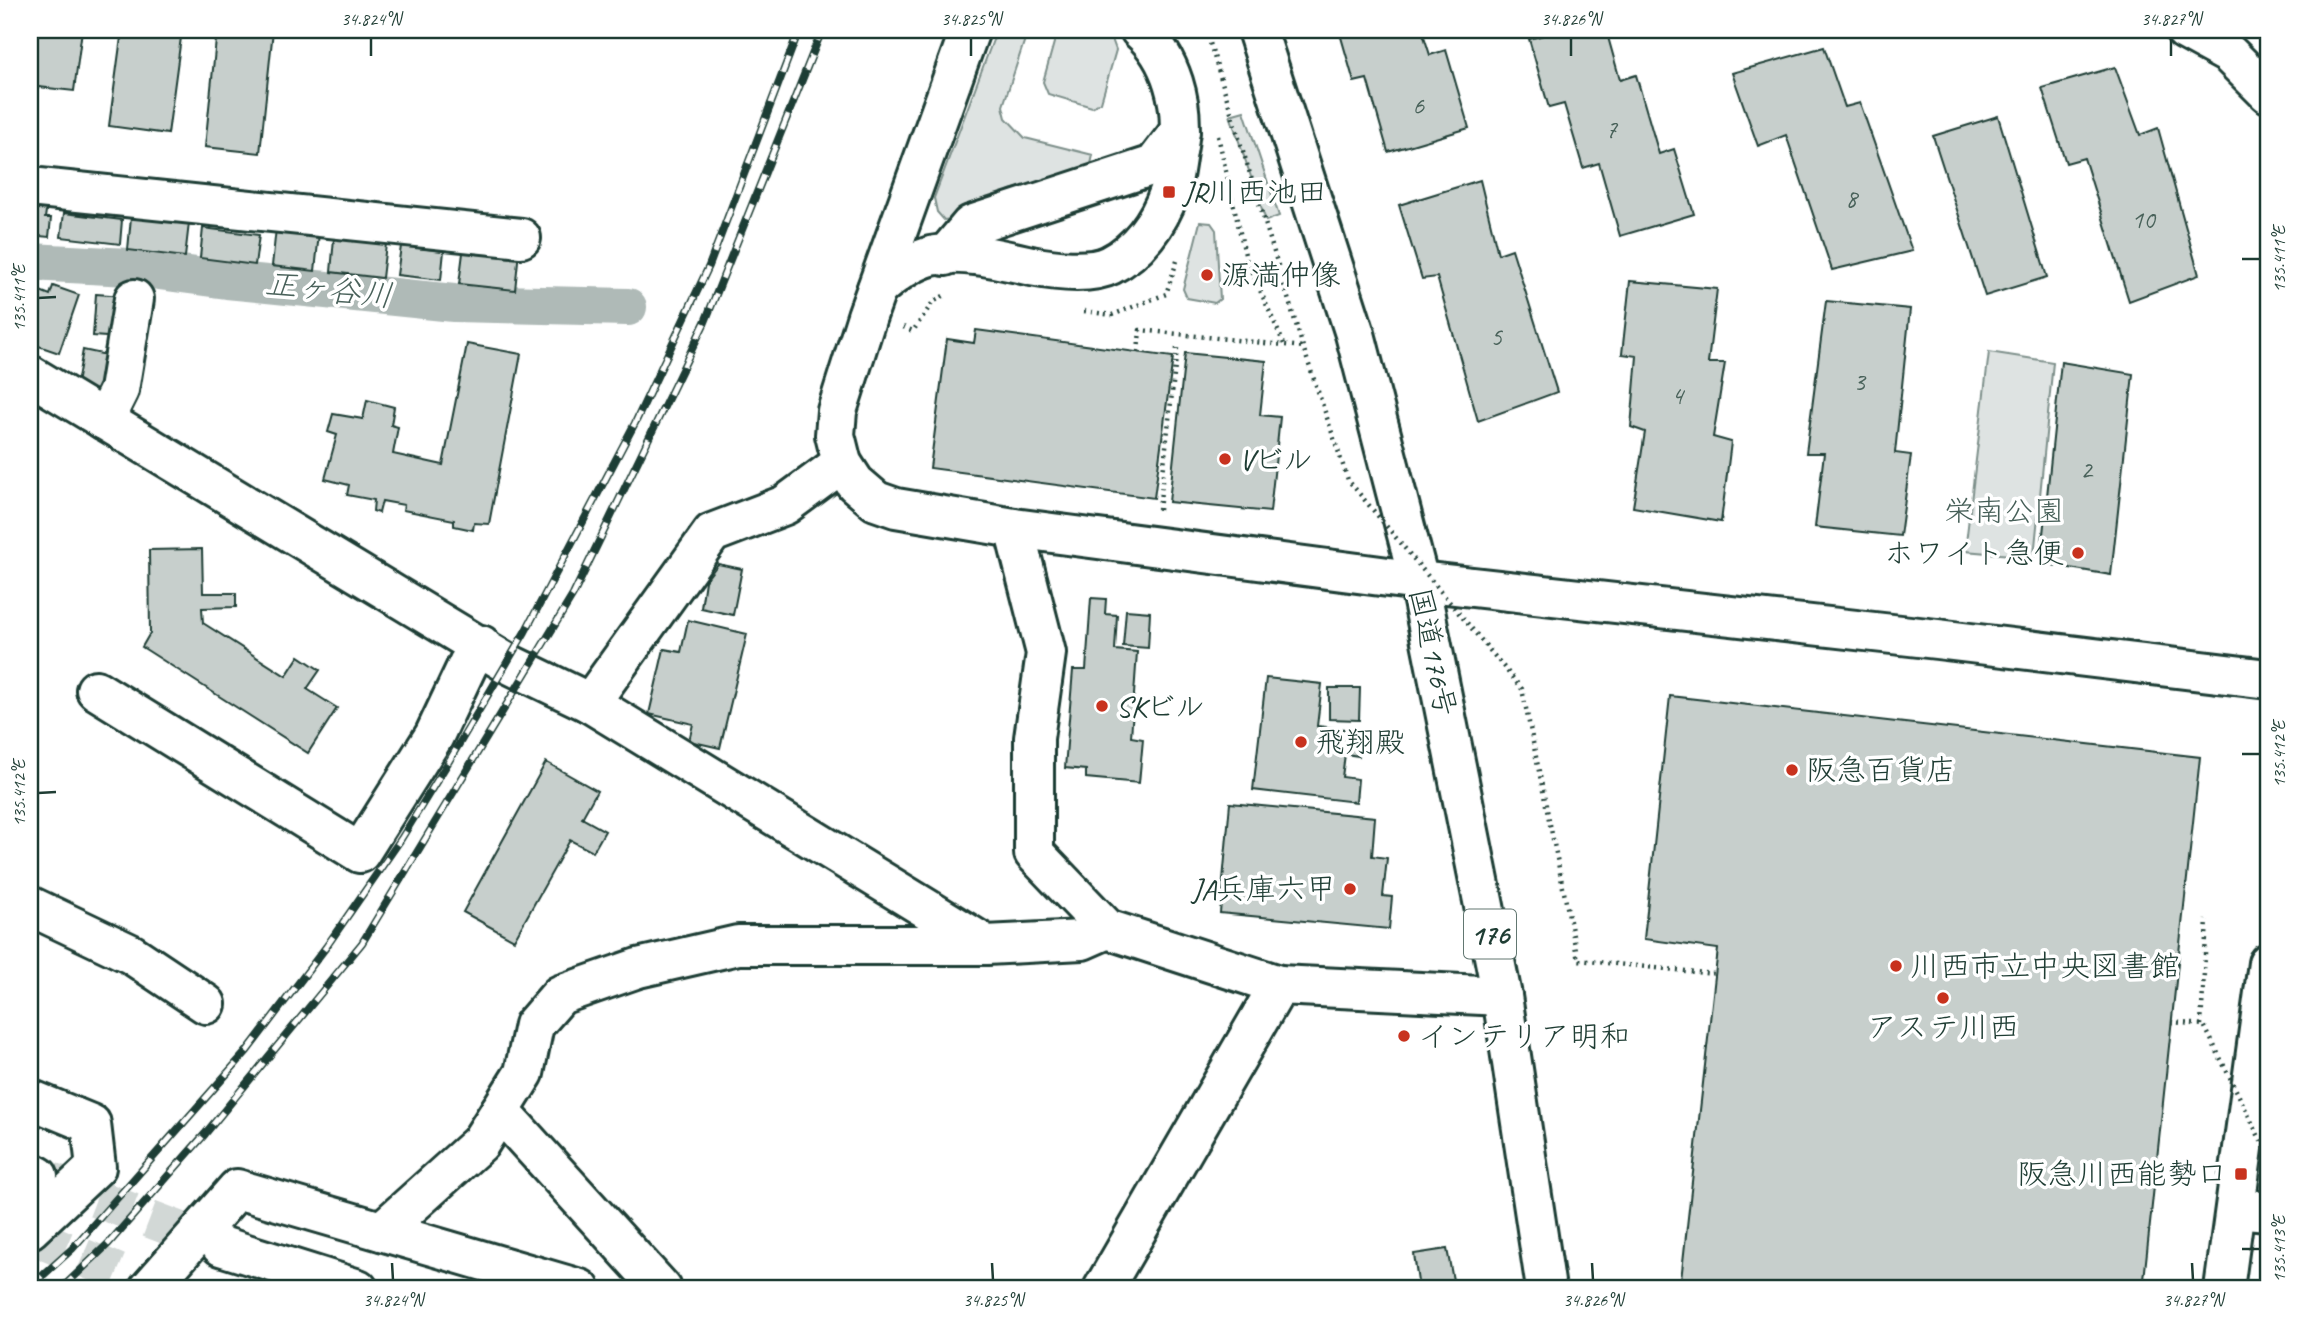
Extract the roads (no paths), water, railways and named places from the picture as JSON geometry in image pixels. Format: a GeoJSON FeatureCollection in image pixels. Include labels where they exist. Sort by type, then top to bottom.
{"type":"FeatureCollection","features":[{"type":"Feature","properties":{"kind":"main road"},"geometry":{"type":"LineString","coordinates":[[970,30],[836,411],[835,435],[842,463],[855,483],[876,501],[897,508],[1014,528],[1419,581],[2268,679]]}},
{"type":"Feature","properties":{"kind":"main road"},"geometry":{"type":"LineString","coordinates":[[877,289],[892,275],[932,256],[996,258],[1035,267],[1079,271],[1108,266],[1134,248],[1152,228],[1169,192],[1180,131],[1180,114],[1167,64],[1151,40],[1140,30]]}},
{"type":"Feature","properties":{"kind":"main road","name":"国道176号"},"geometry":{"type":"LineString","coordinates":[[1258,30],[1355,334],[1419,581],[1502,996],[1546,1289]]}},
{"type":"Feature","properties":{"kind":"main road"},"geometry":{"type":"LineString","coordinates":[[2185,30],[2229,54],[2268,93]]}},
{"type":"Feature","properties":{"kind":"main road"},"geometry":{"type":"LineString","coordinates":[[946,256],[971,225],[1154,164],[1180,131]]}},
{"type":"Feature","properties":{"kind":"main road"},"geometry":{"type":"LineString","coordinates":[[30,187],[521,238]]}},
{"type":"Feature","properties":{"kind":"main road"},"geometry":{"type":"LineString","coordinates":[[104,420],[119,390],[134,299]]}},
{"type":"Feature","properties":{"kind":"main road"},"geometry":{"type":"LineString","coordinates":[[30,375],[536,678],[590,703],[986,945]]}},
{"type":"Feature","properties":{"kind":"main road"},"geometry":{"type":"LineString","coordinates":[[590,703],[712,533],[785,505],[842,463]]}},
{"type":"Feature","properties":{"kind":"main road"},"geometry":{"type":"LineString","coordinates":[[1014,528],[1046,653],[1034,738],[1034,853],[1107,929],[1279,985],[1502,996]]}},
{"type":"Feature","properties":{"kind":"main road"},"geometry":{"type":"LineString","coordinates":[[96,690],[360,853],[434,736],[468,664],[481,645]]}},
{"type":"Feature","properties":{"kind":"main road"},"geometry":{"type":"LineString","coordinates":[[30,906],[131,954],[206,1004]]}},
{"type":"Feature","properties":{"kind":"main road"},"geometry":{"type":"LineString","coordinates":[[382,1231],[480,1143],[524,1073],[534,1025],[560,995],[625,972],[738,945],[986,945],[1082,940],[1107,929]]}},
{"type":"Feature","properties":{"kind":"main road"},"geometry":{"type":"LineString","coordinates":[[2224,1289],[2252,1209],[2268,963]]}},
{"type":"Feature","properties":{"kind":"main road"},"geometry":{"type":"LineString","coordinates":[[1102,1289],[1279,985]]}},
{"type":"Feature","properties":{"kind":"main road"},"geometry":{"type":"LineString","coordinates":[[30,1100],[91,1124],[96,1167],[30,1229]]}},
{"type":"Feature","properties":{"kind":"main road"},"geometry":{"type":"LineString","coordinates":[[500,1111],[662,1289]]}},
{"type":"Feature","properties":{"kind":"main road"},"geometry":{"type":"LineString","coordinates":[[149,1289],[237,1189],[580,1289]]}},
{"type":"Feature","properties":{"kind":"main road"},"geometry":{"type":"LineString","coordinates":[[221,1246],[358,1289]]}},
{"type":"Feature","properties":{"kind":"waterway","name":"正ヶ谷川"},"geometry":{"type":"LineString","coordinates":[[30,262],[129,267],[227,280],[454,303],[628,307]]}},
{"type":"Feature","properties":{"kind":"tunnel"},"geometry":{"type":"LineString","coordinates":[[43,1178],[221,1246]]}},
{"type":"Feature","properties":{"kind":"tunnel"},"geometry":{"type":"LineString","coordinates":[[30,1235],[157,1289]]}},
{"type":"Feature","properties":{"kind":"railway"},"geometry":{"type":"LineString","coordinates":[[30,1287],[72,1249],[247,1051],[326,947],[401,839],[449,761],[525,632],[635,423],[709,266],[799,30]]}},
{"type":"Feature","properties":{"kind":"railway"},"geometry":{"type":"LineString","coordinates":[[61,1289],[108,1244],[205,1134],[362,943],[573,595],[705,322],[822,30]]}},
{"type":"Feature","properties":{"kind":"place","name":"JR川西池田"},"geometry":{"type":"Point","coordinates":[1169,192]}},
{"type":"Feature","properties":{"kind":"place","name":"源満仲像"},"geometry":{"type":"Point","coordinates":[1207,275]}},
{"type":"Feature","properties":{"kind":"place","name":"Vビル"},"geometry":{"type":"Point","coordinates":[1225,459]}},
{"type":"Feature","properties":{"kind":"place","name":"ホワイト急便"},"geometry":{"type":"Point","coordinates":[2078,553]}},
{"type":"Feature","properties":{"kind":"place","name":"SKビル"},"geometry":{"type":"Point","coordinates":[1102,706]}},
{"type":"Feature","properties":{"kind":"place","name":"飛翔殿"},"geometry":{"type":"Point","coordinates":[1301,742]}},
{"type":"Feature","properties":{"kind":"place","name":"阪急百貨店"},"geometry":{"type":"Point","coordinates":[1792,770]}},
{"type":"Feature","properties":{"kind":"place","name":"JA兵庫六甲"},"geometry":{"type":"Point","coordinates":[1350,889]}},
{"type":"Feature","properties":{"kind":"place","name":"川西市立中央図書館"},"geometry":{"type":"Point","coordinates":[1896,966]}},
{"type":"Feature","properties":{"kind":"place","name":"アステ川西"},"geometry":{"type":"Point","coordinates":[1943,998]}},
{"type":"Feature","properties":{"kind":"place","name":"インテリア明和"},"geometry":{"type":"Point","coordinates":[1404,1036]}},
{"type":"Feature","properties":{"kind":"place","name":"阪急川西能勢口"},"geometry":{"type":"Point","coordinates":[2241,1174]}},
{"type":"Feature","properties":{"kind":"park label","name":"栄南公園"},"geometry":{"type":"Point","coordinates":[2004,511]}}]}
